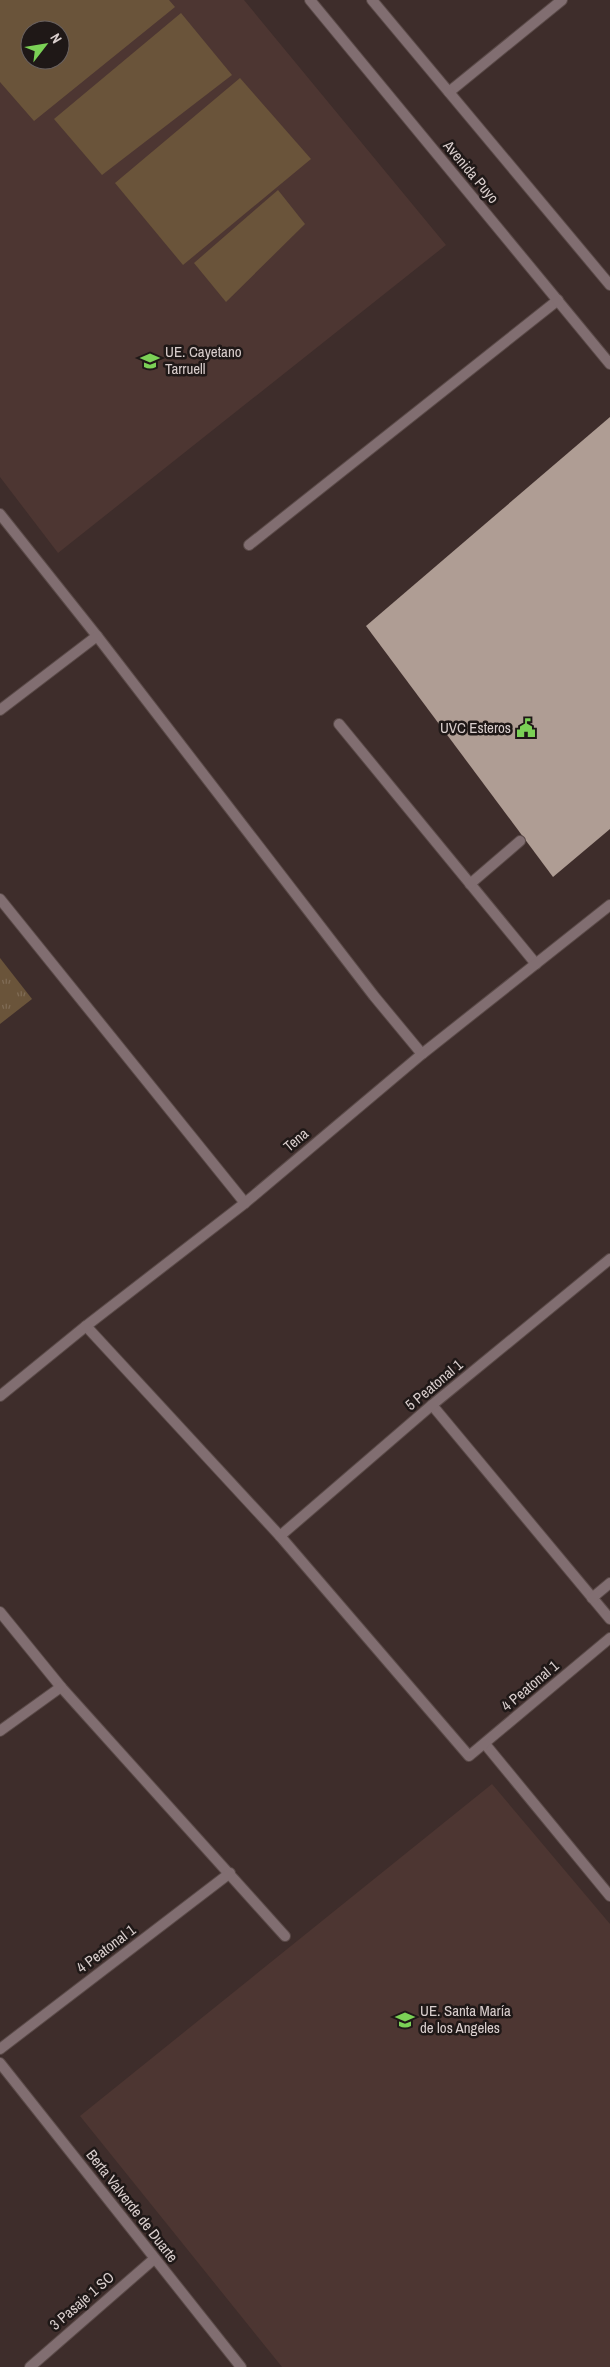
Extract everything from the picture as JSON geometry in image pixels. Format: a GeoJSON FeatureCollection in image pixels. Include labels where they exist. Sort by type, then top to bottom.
{"type":"FeatureCollection","features":[{"type":"Feature","properties":{"kind":"street","name":"Avenida Puyo"},"geometry":{"type":"LineString","coordinates":[[310,0],[610,364]]}},
{"type":"Feature","properties":{"kind":"street"},"geometry":{"type":"LineString","coordinates":[[372,0],[610,285]]}},
{"type":"Feature","properties":{"kind":"street"},"geometry":{"type":"LineString","coordinates":[[449,92],[562,0]]}},
{"type":"Feature","properties":{"kind":"street"},"geometry":{"type":"LineString","coordinates":[[249,545],[558,300]]}},
{"type":"Feature","properties":{"kind":"street"},"geometry":{"type":"LineString","coordinates":[[0,514],[97,636],[374,996],[422,1054]]}},
{"type":"Feature","properties":{"kind":"street"},"geometry":{"type":"LineString","coordinates":[[0,710],[97,636]]}},
{"type":"Feature","properties":{"kind":"street"},"geometry":{"type":"LineString","coordinates":[[340,724],[536,964]]}},
{"type":"Feature","properties":{"kind":"street"},"geometry":{"type":"LineString","coordinates":[[470,884],[520,841]]}},
{"type":"Feature","properties":{"kind":"street"},"geometry":{"type":"LineString","coordinates":[[0,899],[245,1203]]}},
{"type":"Feature","properties":{"kind":"street","name":"Tena"},"geometry":{"type":"LineString","coordinates":[[0,1396],[86,1326],[245,1203],[422,1054],[610,905]]}},
{"type":"Feature","properties":{"kind":"street","name":"5 Peatonal 1"},"geometry":{"type":"LineString","coordinates":[[280,1536],[432,1406],[610,1259]]}},
{"type":"Feature","properties":{"kind":"street"},"geometry":{"type":"LineString","coordinates":[[86,1326],[280,1536]]}},
{"type":"Feature","properties":{"kind":"street"},"geometry":{"type":"LineString","coordinates":[[432,1406],[610,1619]]}},
{"type":"Feature","properties":{"kind":"street","name":"4 Peatonal 1"},"geometry":{"type":"LineString","coordinates":[[280,1536],[469,1756],[610,1638]]}},
{"type":"Feature","properties":{"kind":"street"},"geometry":{"type":"LineString","coordinates":[[592,1598],[610,1583]]}},
{"type":"Feature","properties":{"kind":"street"},"geometry":{"type":"LineString","coordinates":[[0,1612],[60,1686],[286,1936]]}},
{"type":"Feature","properties":{"kind":"street"},"geometry":{"type":"LineString","coordinates":[[0,1731],[60,1686]]}},
{"type":"Feature","properties":{"kind":"street"},"geometry":{"type":"LineString","coordinates":[[485,1744],[610,1896]]}},
{"type":"Feature","properties":{"kind":"street","name":"4 Peatonal 1"},"geometry":{"type":"LineString","coordinates":[[0,2049],[230,1873]]}},
{"type":"Feature","properties":{"kind":"street","name":"Berta Valverde de Duarte"},"geometry":{"type":"LineString","coordinates":[[0,2063],[241,2367]]}},
{"type":"Feature","properties":{"kind":"street","name":"3 Pasaje 1 SO"},"geometry":{"type":"LineString","coordinates":[[30,2367],[154,2258]]}},
{"type":"Feature","properties":{"kind":"shaded area","name":"UE. Cayetano Tarruell"},"geometry":{"type":"Polygon","coordinates":[[[0,0],[244,0],[446,245],[58,553],[0,477],[0,0]]]}},
{"type":"Feature","properties":{"kind":"shaded area","name":"UE. Santa María de los Angeles"},"geometry":{"type":"Polygon","coordinates":[[[492,1784],[610,1924],[610,2367],[282,2367],[80,2116],[492,1784]]]}},
{"type":"Feature","properties":{"kind":"green space"},"geometry":{"type":"Polygon","coordinates":[[[0,0],[169,0],[175,7],[34,121],[0,82],[0,0]]]}},
{"type":"Feature","properties":{"kind":"green space"},"geometry":{"type":"Polygon","coordinates":[[[181,13],[232,75],[102,175],[54,119],[181,13]]]}},
{"type":"Feature","properties":{"kind":"green space"},"geometry":{"type":"Polygon","coordinates":[[[240,78],[311,159],[183,265],[115,183],[240,78]]]}},
{"type":"Feature","properties":{"kind":"green space"},"geometry":{"type":"Polygon","coordinates":[[[278,190],[305,224],[226,302],[194,263],[278,190]]]}},
{"type":"Feature","properties":{"kind":"green space"},"geometry":{"type":"Polygon","coordinates":[[[0,958],[32,999],[0,1024],[0,958]]]}},
{"type":"Feature","properties":{"kind":"building","name":"UVC Esteros"},"geometry":{"type":"Polygon","coordinates":[[[610,417],[610,829],[553,877],[366,626],[610,417]]]}},
{"type":"Feature","properties":{"kind":"place","name":"UE. Cayetano Tarruell"},"geometry":{"type":"Point","coordinates":[150,361]}},
{"type":"Feature","properties":{"kind":"place","name":"UVC Esteros"},"geometry":{"type":"Point","coordinates":[526,728]}},
{"type":"Feature","properties":{"kind":"place","name":"UE. Santa María de los Angeles"},"geometry":{"type":"Point","coordinates":[405,2020]}}]}
